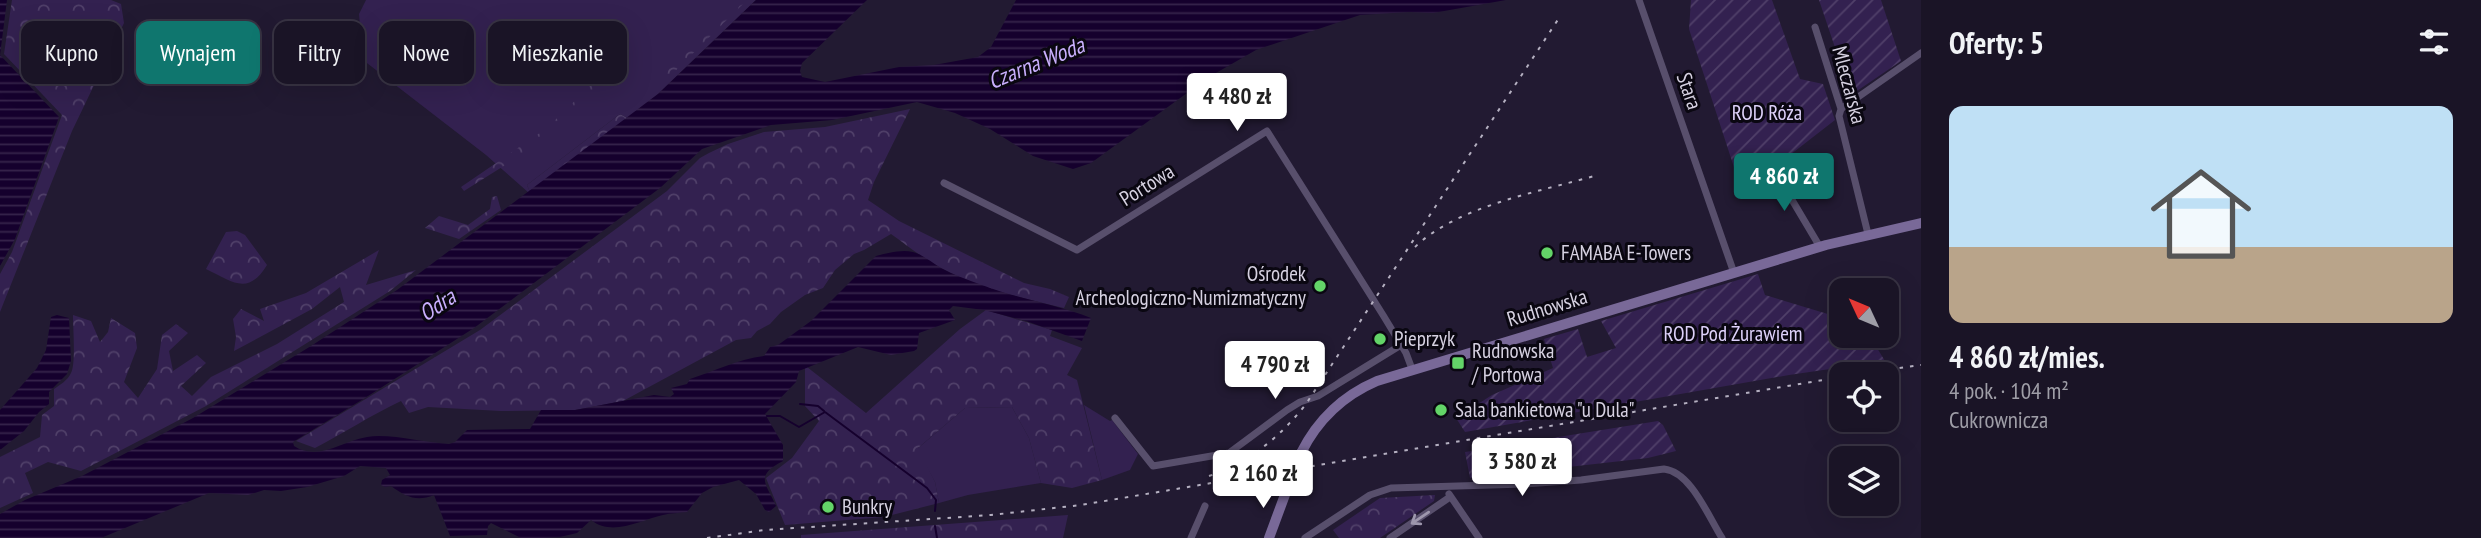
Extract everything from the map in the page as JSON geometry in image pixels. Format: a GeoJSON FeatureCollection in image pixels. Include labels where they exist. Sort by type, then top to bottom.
{"type":"FeatureCollection","features":[{"type":"Feature","properties":{"kind":"main road","name":"Rudnowska"},"geometry":{"type":"LineString","coordinates":[[1269,538],[1301,453],[1317,426],[1338,403],[1363,387],[1412,369],[1734,272],[1868,234],[1921,223]]}},
{"type":"Feature","properties":{"kind":"street","name":"Stara"},"geometry":{"type":"LineString","coordinates":[[1643,2],[1734,272]]}},
{"type":"Feature","properties":{"kind":"street","name":"Mleczarska"},"geometry":{"type":"LineString","coordinates":[[1815,27],[1841,109],[1839,116],[1868,234]]}},
{"type":"Feature","properties":{"kind":"street"},"geometry":{"type":"LineString","coordinates":[[1841,109],[1921,52]]}},
{"type":"Feature","properties":{"kind":"street","name":"Portowa"},"geometry":{"type":"LineString","coordinates":[[944,183],[1077,250],[1266,131],[1401,345],[1412,369]]}},
{"type":"Feature","properties":{"kind":"street"},"geometry":{"type":"LineString","coordinates":[[1773,168],[1820,247]]}},
{"type":"Feature","properties":{"kind":"street"},"geometry":{"type":"LineString","coordinates":[[1115,418],[1153,466],[1220,456],[1237,448],[1300,402],[1318,396],[1401,345]]}},
{"type":"Feature","properties":{"kind":"street"},"geometry":{"type":"LineString","coordinates":[[1305,538],[1358,502],[1391,488],[1547,482],[1664,469],[1680,473],[1721,538]]}},
{"type":"Feature","properties":{"kind":"street"},"geometry":{"type":"LineString","coordinates":[[1446,487],[1479,538]]}},
{"type":"Feature","properties":{"kind":"street"},"geometry":{"type":"LineString","coordinates":[[1390,538],[1450,497]]}},
{"type":"Feature","properties":{"kind":"street"},"geometry":{"type":"LineString","coordinates":[[1191,538],[1205,506]]}},
{"type":"Feature","properties":{"kind":"green space"},"geometry":{"type":"Polygon","coordinates":[[[12,0],[111,0],[121,4],[124,23],[122,27],[122,21],[21,21],[21,72],[4,54],[12,0]]]}},
{"type":"Feature","properties":{"kind":"green space"},"geometry":{"type":"Polygon","coordinates":[[[366,0],[756,0],[658,94],[627,118],[620,114],[527,185],[529,193],[486,155],[394,84],[474,84],[474,21],[379,21],[379,72],[365,62],[365,21],[360,21],[359,14],[366,0]]]}},
{"type":"Feature","properties":{"kind":"green space"},"geometry":{"type":"Polygon","coordinates":[[[691,0],[703,0],[627,70],[627,62],[688,8],[691,0]]]}},
{"type":"Feature","properties":{"kind":"green space"},"geometry":{"type":"Polygon","coordinates":[[[733,0],[747,0],[663,83],[659,77],[704,27],[733,0]]]}},
{"type":"Feature","properties":{"kind":"green space","name":"ROD Róża"},"geometry":{"type":"Polygon","coordinates":[[[1691,0],[1772,0],[1800,79],[1823,84],[1835,120],[1742,192],[1689,29],[1691,0]]]}},
{"type":"Feature","properties":{"kind":"green space","name":"ROD Róża"},"geometry":{"type":"Polygon","coordinates":[[[1819,0],[1881,0],[1901,61],[1851,95],[1819,0]]]}},
{"type":"Feature","properties":{"kind":"green space"},"geometry":{"type":"Polygon","coordinates":[[[33,84],[95,84],[72,131],[0,312],[0,274],[12,252],[62,115],[33,84]]]}},
{"type":"Feature","properties":{"kind":"green space"},"geometry":{"type":"Polygon","coordinates":[[[612,84],[579,115],[545,140],[464,191],[461,187],[547,128],[590,86],[612,84]]]}},
{"type":"Feature","properties":{"kind":"green space"},"geometry":{"type":"Polygon","coordinates":[[[910,109],[868,200],[899,221],[1024,283],[1069,297],[1064,308],[970,282],[928,261],[891,234],[854,254],[835,270],[823,288],[805,295],[751,338],[736,340],[623,401],[575,410],[501,411],[428,407],[409,413],[401,401],[315,448],[296,441],[480,330],[667,191],[700,158],[709,153],[764,132],[825,127],[910,109]]]}},
{"type":"Feature","properties":{"kind":"green space"},"geometry":{"type":"Polygon","coordinates":[[[620,114],[627,118],[530,192],[527,185],[620,114]]]}},
{"type":"Feature","properties":{"kind":"green space"},"geometry":{"type":"Polygon","coordinates":[[[497,196],[501,210],[459,239],[425,228],[439,216],[468,225],[490,209],[492,197],[497,196]]]}},
{"type":"Feature","properties":{"kind":"green space"},"geometry":{"type":"Polygon","coordinates":[[[237,231],[245,235],[267,265],[253,281],[240,284],[206,269],[226,232],[237,231]]]}},
{"type":"Feature","properties":{"kind":"green space"},"geometry":{"type":"Polygon","coordinates":[[[379,250],[366,285],[416,270],[390,291],[206,406],[81,471],[48,462],[25,473],[33,493],[0,508],[0,457],[40,437],[42,415],[54,406],[54,389],[66,380],[73,368],[73,315],[91,321],[100,342],[108,332],[111,318],[135,333],[137,348],[124,382],[138,398],[157,369],[162,335],[176,324],[188,333],[169,351],[173,371],[197,355],[206,363],[181,386],[192,396],[211,377],[277,344],[344,302],[340,287],[312,309],[234,351],[236,337],[233,319],[241,309],[264,321],[260,309],[306,293],[379,250]]]}},
{"type":"Feature","properties":{"kind":"green space","name":"ROD Pod Żurawiem"},"geometry":{"type":"Polygon","coordinates":[[[1758,274],[1765,295],[1829,314],[1829,348],[1877,348],[1885,361],[1829,362],[1829,369],[1465,432],[1456,418],[1492,395],[1553,368],[1544,339],[1578,329],[1587,357],[1616,348],[1601,321],[1758,274]]]}},
{"type":"Feature","properties":{"kind":"green space"},"geometry":{"type":"Polygon","coordinates":[[[986,310],[1052,330],[1050,336],[1082,348],[1067,375],[1077,380],[1102,480],[1072,488],[1041,483],[1029,438],[1012,407],[965,408],[918,448],[935,482],[939,503],[884,517],[785,525],[766,478],[792,458],[819,421],[805,406],[805,368],[866,413],[960,329],[986,310]]]}},
{"type":"Feature","properties":{"kind":"green space"},"geometry":{"type":"Polygon","coordinates":[[[1084,405],[1112,420],[1138,454],[1130,470],[1102,480],[1084,405]]]}},
{"type":"Feature","properties":{"kind":"green space"},"geometry":{"type":"Polygon","coordinates":[[[1012,407],[1029,438],[1041,483],[968,495],[939,503],[935,482],[917,449],[965,408],[1012,407]]]}},
{"type":"Feature","properties":{"kind":"green space"},"geometry":{"type":"Polygon","coordinates":[[[1658,421],[1663,425],[1676,451],[1648,458],[1470,478],[1465,452],[1658,421]]]}},
{"type":"Feature","properties":{"kind":"green space"},"geometry":{"type":"Polygon","coordinates":[[[1435,495],[1434,501],[1380,538],[1339,538],[1333,530],[1380,498],[1435,495]]]}},
{"type":"Feature","properties":{"kind":"green space"},"geometry":{"type":"Polygon","coordinates":[[[1068,515],[1063,538],[801,538],[801,535],[1068,515]]]}},
{"type":"Feature","properties":{"kind":"water"},"geometry":{"type":"Polygon","coordinates":[[[0,0],[7,0],[0,55],[0,0]]]}},
{"type":"Feature","properties":{"kind":"water"},"geometry":{"type":"Polygon","coordinates":[[[756,0],[867,0],[802,63],[802,77],[825,82],[899,67],[934,65],[978,57],[991,47],[1016,0],[1506,0],[1433,13],[1360,15],[1256,50],[1209,77],[1091,163],[1073,169],[1033,156],[990,129],[955,113],[917,102],[832,120],[771,125],[702,149],[660,188],[474,328],[293,442],[294,446],[312,452],[376,436],[449,444],[455,442],[467,430],[530,429],[541,410],[575,410],[654,395],[670,397],[674,394],[671,388],[687,384],[690,379],[736,362],[764,356],[770,347],[778,345],[811,321],[876,256],[894,252],[917,253],[946,271],[972,281],[1091,318],[1082,341],[1026,321],[984,310],[953,306],[949,310],[955,320],[919,333],[917,349],[914,351],[891,355],[858,347],[799,371],[796,382],[765,414],[783,445],[783,461],[765,476],[766,486],[776,506],[769,512],[756,494],[739,480],[702,493],[687,512],[663,515],[627,526],[608,527],[591,520],[577,533],[560,537],[521,538],[491,523],[487,535],[450,536],[434,495],[422,498],[407,496],[391,486],[381,485],[382,480],[390,475],[386,468],[360,466],[344,476],[307,487],[281,491],[264,490],[248,495],[209,493],[101,538],[0,538],[0,514],[25,500],[82,476],[193,418],[397,290],[658,94],[756,0]]]}},
{"type":"Feature","properties":{"kind":"water"},"geometry":{"type":"Polygon","coordinates":[[[0,55],[21,77],[21,84],[28,84],[59,117],[15,239],[0,266],[0,55]]]}},
{"type":"Feature","properties":{"kind":"water"},"geometry":{"type":"Polygon","coordinates":[[[57,315],[69,318],[71,361],[67,374],[49,392],[49,404],[24,431],[0,450],[0,410],[37,368],[46,350],[51,317],[57,315]]]}},
{"type":"Feature","properties":{"kind":"waterway"},"geometry":{"type":"LineString","coordinates":[[800,404],[818,406],[824,411]]}},
{"type":"Feature","properties":{"kind":"waterway"},"geometry":{"type":"LineString","coordinates":[[767,416],[780,416],[799,427],[825,412],[927,488],[936,500],[935,511]]}},
{"type":"Feature","properties":{"kind":"waterway"},"geometry":{"type":"LineString","coordinates":[[935,526],[937,538]]}},
{"type":"Feature","properties":{"kind":"railway"},"geometry":{"type":"LineString","coordinates":[[1209,476],[1251,456],[1275,438],[1306,404],[1561,15]]}},
{"type":"Feature","properties":{"kind":"railway"},"geometry":{"type":"LineString","coordinates":[[1415,247],[1453,221],[1477,210],[1598,175]]}},
{"type":"Feature","properties":{"kind":"railway"},"geometry":{"type":"LineString","coordinates":[[1899,368],[1921,365]]}},
{"type":"Feature","properties":{"kind":"railway"},"geometry":{"type":"LineString","coordinates":[[707,538],[765,530],[991,515],[1081,505],[1829,379]]}},
{"type":"Feature","properties":{"kind":"place","name":"FAMABA E-Towers"},"geometry":{"type":"Point","coordinates":[1547,253]}},
{"type":"Feature","properties":{"kind":"place","name":"Ośrodek Archeologiczno-Numizmatyczny"},"geometry":{"type":"Point","coordinates":[1320,286]}},
{"type":"Feature","properties":{"kind":"place","name":"Pieprzyk"},"geometry":{"type":"Point","coordinates":[1380,339]}},
{"type":"Feature","properties":{"kind":"place","name":"Rudnowska / Portowa"},"geometry":{"type":"Point","coordinates":[1458,363]}},
{"type":"Feature","properties":{"kind":"place","name":"Sala bankietowa \"u Dula\""},"geometry":{"type":"Point","coordinates":[1441,410]}},
{"type":"Feature","properties":{"kind":"place","name":"Bunkry"},"geometry":{"type":"Point","coordinates":[828,507]}},
{"type":"Feature","properties":{"kind":"water label","name":"Czarna Woda"},"geometry":{"type":"Point","coordinates":[1036,63]}},
{"type":"Feature","properties":{"kind":"water label","name":"Odra"},"geometry":{"type":"Point","coordinates":[437,305]}}]}
